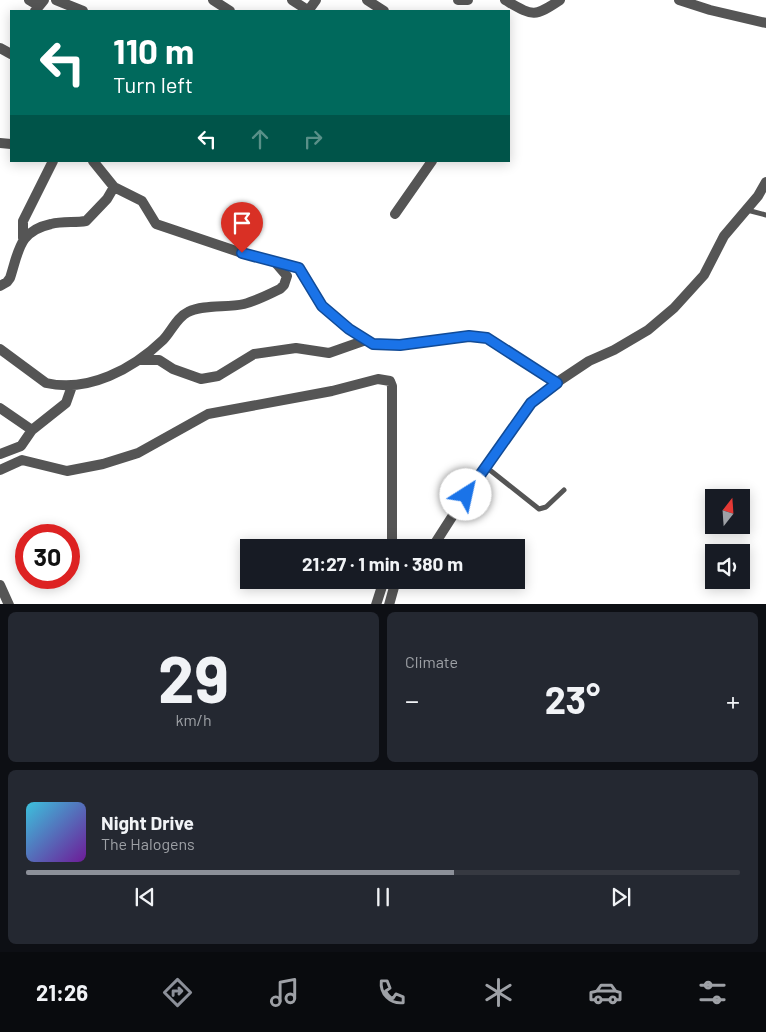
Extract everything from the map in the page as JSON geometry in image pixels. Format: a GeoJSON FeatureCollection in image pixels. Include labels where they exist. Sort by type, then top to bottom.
{"type":"FeatureCollection","features":[{"type":"Feature","properties":{"kind":"street"},"geometry":{"type":"LineString","coordinates":[[29,0],[40,6]]}},
{"type":"Feature","properties":{"kind":"street"},"geometry":{"type":"LineString","coordinates":[[56,0],[69,9]]}},
{"type":"Feature","properties":{"kind":"street"},"geometry":{"type":"LineString","coordinates":[[213,0],[228,10]]}},
{"type":"Feature","properties":{"kind":"street"},"geometry":{"type":"LineString","coordinates":[[292,0],[307,10]]}},
{"type":"Feature","properties":{"kind":"street"},"geometry":{"type":"LineString","coordinates":[[367,0],[382,10]]}},
{"type":"Feature","properties":{"kind":"street"},"geometry":{"type":"LineString","coordinates":[[458,0],[467,2],[468,0]]}},
{"type":"Feature","properties":{"kind":"street"},"geometry":{"type":"LineString","coordinates":[[505,0],[520,9],[535,14],[542,12],[560,0]]}},
{"type":"Feature","properties":{"kind":"street"},"geometry":{"type":"LineString","coordinates":[[679,0],[766,23]]}},
{"type":"Feature","properties":{"kind":"street"},"geometry":{"type":"LineString","coordinates":[[0,286],[8,282],[10,278],[23,238],[23,221],[52,162]]}},
{"type":"Feature","properties":{"kind":"street"},"geometry":{"type":"LineString","coordinates":[[94,162],[114,187],[142,201],[156,224],[242,253],[299,268],[322,306],[349,329],[366,340],[376,344],[396,345],[469,336],[487,338],[557,383]]}},
{"type":"Feature","properties":{"kind":"street"},"geometry":{"type":"LineString","coordinates":[[395,214],[431,162]]}},
{"type":"Feature","properties":{"kind":"street"},"geometry":{"type":"LineString","coordinates":[[438,539],[531,403],[589,361],[614,350],[648,330],[674,308],[704,275],[724,236],[758,196],[766,182]]}},
{"type":"Feature","properties":{"kind":"street"},"geometry":{"type":"LineString","coordinates":[[23,238],[33,230],[51,224],[86,221],[107,199],[114,187]]}},
{"type":"Feature","properties":{"kind":"street"},"geometry":{"type":"LineString","coordinates":[[0,349],[46,383],[72,386],[121,372],[140,360],[164,339],[188,312],[246,304],[280,289],[288,276],[276,262]]}},
{"type":"Feature","properties":{"kind":"street"},"geometry":{"type":"LineString","coordinates":[[140,360],[159,360],[173,368],[201,379],[218,376],[254,354],[294,348],[328,352],[366,340]]}},
{"type":"Feature","properties":{"kind":"street"},"geometry":{"type":"LineString","coordinates":[[0,470],[22,460],[67,472],[103,464],[138,453],[208,414],[332,391],[378,379],[386,379],[390,381],[392,386],[392,539]]}},
{"type":"Feature","properties":{"kind":"street"},"geometry":{"type":"LineString","coordinates":[[0,454],[15,450],[21,446],[32,430],[66,403],[72,386]]}},
{"type":"Feature","properties":{"kind":"street"},"geometry":{"type":"LineString","coordinates":[[0,408],[32,430]]}},
{"type":"Feature","properties":{"kind":"street"},"geometry":{"type":"LineString","coordinates":[[0,585],[10,604]]}},
{"type":"Feature","properties":{"kind":"street"},"geometry":{"type":"LineString","coordinates":[[376,604],[381,589]]}},
{"type":"Feature","properties":{"kind":"street"},"geometry":{"type":"LineString","coordinates":[[389,604],[393,589]]}},
{"type":"Feature","properties":{"kind":"lane"},"geometry":{"type":"LineString","coordinates":[[746,210],[766,215]]}},
{"type":"Feature","properties":{"kind":"lane"},"geometry":{"type":"LineString","coordinates":[[486,467],[539,509],[546,508],[564,490]]}},
{"type":"Feature","properties":{"kind":"route"},"geometry":{"type":"LineString","coordinates":[[242,253],[299,268],[319,303],[349,329],[373,344],[400,345],[469,336],[487,338],[557,383],[531,403],[466,495]]}}]}
